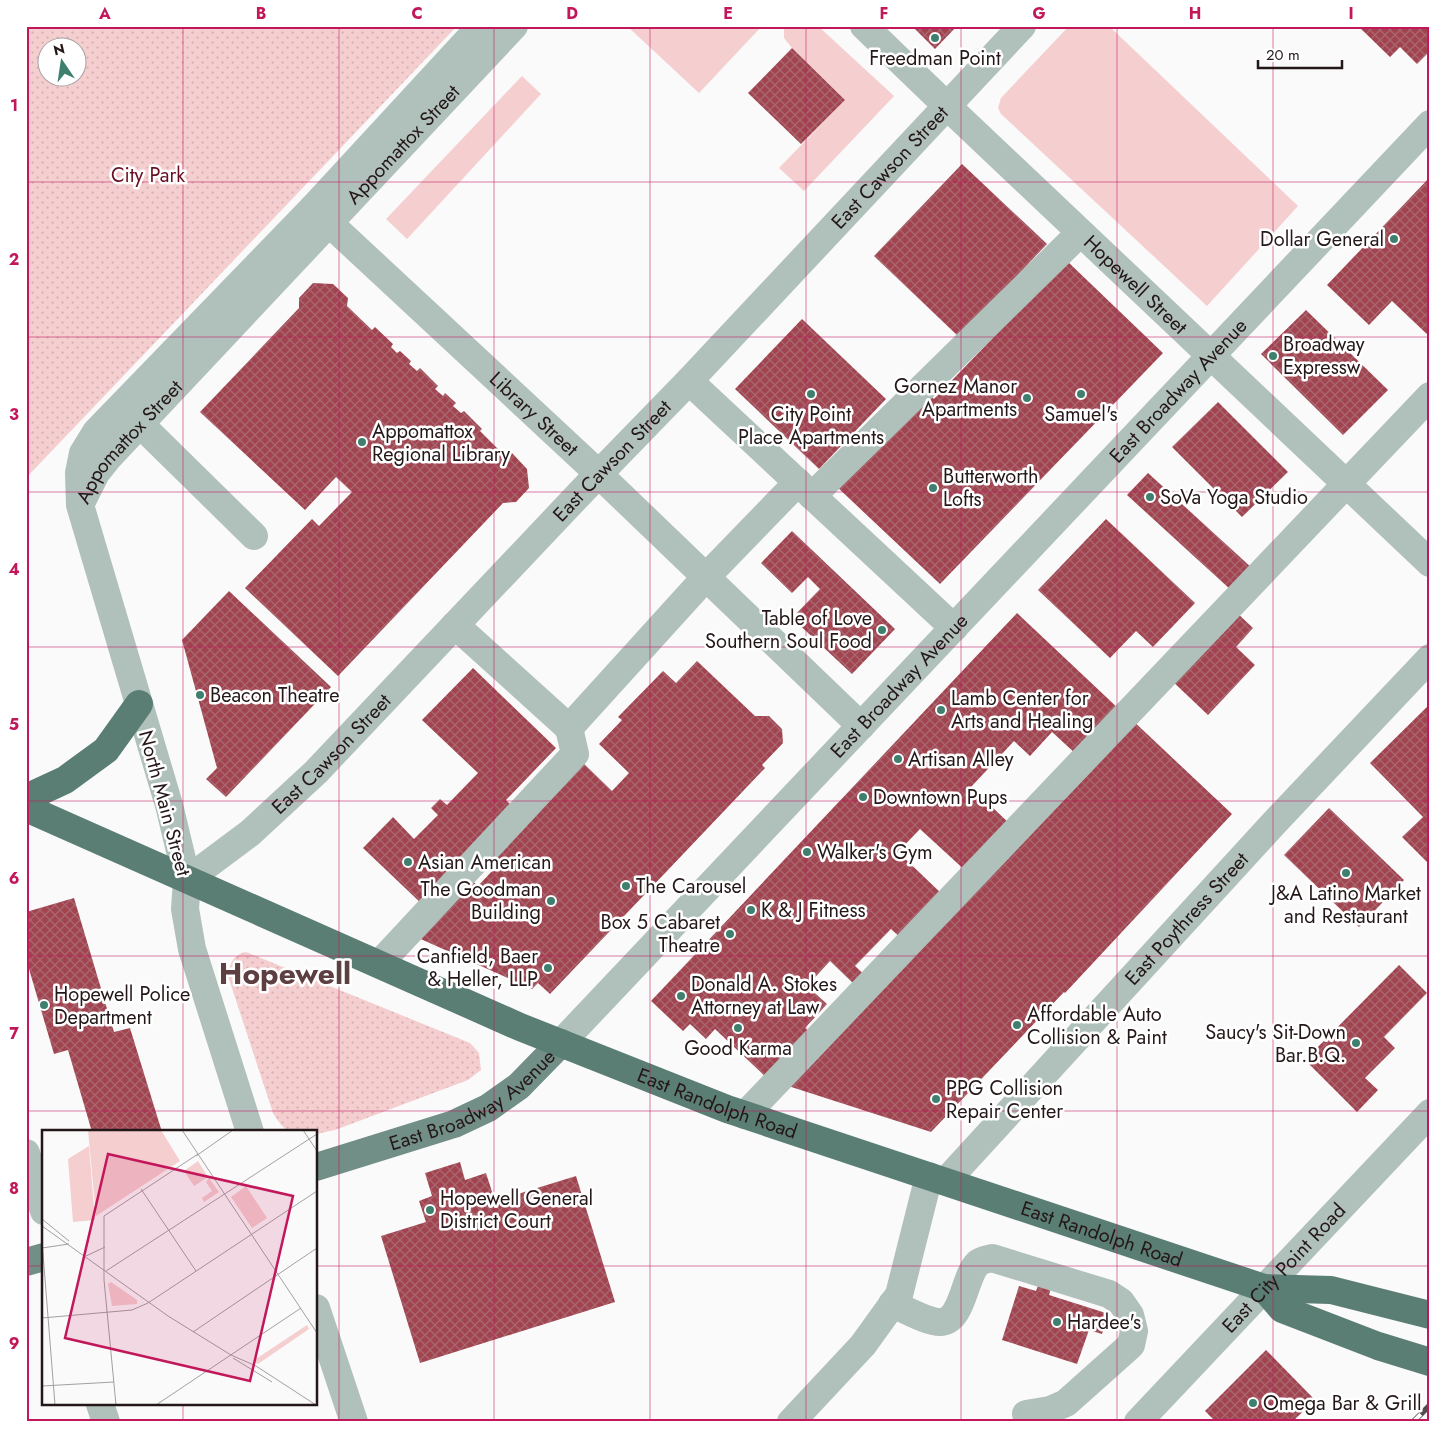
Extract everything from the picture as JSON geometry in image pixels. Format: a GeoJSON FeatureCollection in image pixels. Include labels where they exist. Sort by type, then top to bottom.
{"type":"FeatureCollection","features":[{"type":"Feature","properties":{"kind":"highway"},"geometry":{"type":"LineString","coordinates":[[26,798],[66,780],[106,750],[139,704]]}},
{"type":"Feature","properties":{"kind":"highway","name":"East Randolph Road"},"geometry":{"type":"LineString","coordinates":[[26,808],[520,1027],[745,1115],[1264,1288],[1331,1290],[1430,1315]]}},
{"type":"Feature","properties":{"kind":"highway"},"geometry":{"type":"LineString","coordinates":[[1264,1288],[1282,1309],[1378,1346],[1430,1362]]}},
{"type":"Feature","properties":{"kind":"main road","name":"East Broadway Avenue"},"geometry":{"type":"LineString","coordinates":[[318,1167],[454,1124],[488,1108],[519,1086],[561,1044]]}},
{"type":"Feature","properties":{"kind":"main road"},"geometry":{"type":"LineString","coordinates":[[26,1262],[42,1258]]}},
{"type":"Feature","properties":{"kind":"street","name":"Appomattox Street"},"geometry":{"type":"LineString","coordinates":[[80,505],[96,473],[108,458],[140,424],[321,215],[481,26]]}},
{"type":"Feature","properties":{"kind":"street","name":"Appomattox Street"},"geometry":{"type":"LineString","coordinates":[[80,505],[79,473],[83,453],[96,432],[514,26]]}},
{"type":"Feature","properties":{"kind":"street","name":"Hopewell Street"},"geometry":{"type":"LineString","coordinates":[[864,26],[1430,563]]}},
{"type":"Feature","properties":{"kind":"street","name":"East Cawson Street"},"geometry":{"type":"LineString","coordinates":[[187,880],[250,833],[316,772],[689,381],[1022,26]]}},
{"type":"Feature","properties":{"kind":"street","name":"East Broadway Avenue"},"geometry":{"type":"LineString","coordinates":[[561,1044],[1430,124]]}},
{"type":"Feature","properties":{"kind":"street","name":"Library Street"},"geometry":{"type":"LineString","coordinates":[[321,215],[599,474],[861,726]]}},
{"type":"Feature","properties":{"kind":"street"},"geometry":{"type":"LineString","coordinates":[[569,728],[706,577],[805,489],[1080,232]]}},
{"type":"Feature","properties":{"kind":"street"},"geometry":{"type":"LineString","coordinates":[[689,381],[954,628]]}},
{"type":"Feature","properties":{"kind":"street"},"geometry":{"type":"LineString","coordinates":[[745,1115],[1430,396]]}},
{"type":"Feature","properties":{"kind":"street"},"geometry":{"type":"LineString","coordinates":[[140,424],[254,536]]}},
{"type":"Feature","properties":{"kind":"street","name":"North Main Street"},"geometry":{"type":"LineString","coordinates":[[80,505],[169,805],[187,880],[185,909],[192,949],[249,1130]]}},
{"type":"Feature","properties":{"kind":"street"},"geometry":{"type":"LineString","coordinates":[[378,964],[575,754],[569,728],[455,626]]}},
{"type":"Feature","properties":{"kind":"street","name":"East Poythress Street"},"geometry":{"type":"LineString","coordinates":[[938,1178],[1430,658]]}},
{"type":"Feature","properties":{"kind":"street","name":"East City Point Road"},"geometry":{"type":"LineString","coordinates":[[1138,1422],[1430,1113]]}},
{"type":"Feature","properties":{"kind":"street"},"geometry":{"type":"LineString","coordinates":[[26,1153],[42,1205]]}},
{"type":"Feature","properties":{"kind":"street"},"geometry":{"type":"LineString","coordinates":[[791,1422],[863,1345],[899,1295],[938,1178]]}},
{"type":"Feature","properties":{"kind":"street"},"geometry":{"type":"LineString","coordinates":[[892,1304],[940,1322],[949,1319],[955,1313],[978,1262],[992,1258],[1109,1294],[1121,1302],[1130,1315],[1134,1331],[1131,1345],[1066,1403],[1050,1410],[1026,1414]]}},
{"type":"Feature","properties":{"kind":"street"},"geometry":{"type":"LineString","coordinates":[[318,1314],[354,1422]]}},
{"type":"Feature","properties":{"kind":"street"},"geometry":{"type":"LineString","coordinates":[[101,1406],[106,1422]]}},
{"type":"Feature","properties":{"kind":"green space","name":"City Park"},"geometry":{"type":"Polygon","coordinates":[[[26,26],[457,26],[26,478],[26,26]]]}},
{"type":"Feature","properties":{"kind":"green space"},"geometry":{"type":"Polygon","coordinates":[[[627,26],[762,26],[699,93],[627,26]]]}},
{"type":"Feature","properties":{"kind":"green space"},"geometry":{"type":"Polygon","coordinates":[[[786,26],[818,26],[894,96],[804,191],[779,168],[845,100],[784,38],[786,26]]]}},
{"type":"Feature","properties":{"kind":"green space"},"geometry":{"type":"Polygon","coordinates":[[[1069,26],[1109,26],[1298,206],[1207,306],[1001,114],[998,108],[1001,98],[1069,26]]]}},
{"type":"Feature","properties":{"kind":"green space"},"geometry":{"type":"Polygon","coordinates":[[[522,76],[541,94],[407,239],[386,219],[522,76]]]}},
{"type":"Feature","properties":{"kind":"green space"},"geometry":{"type":"Polygon","coordinates":[[[246,952],[470,1043],[479,1053],[481,1070],[468,1080],[335,1130],[318,1134],[318,1130],[288,1130],[282,1126],[273,1113],[228,976],[233,960],[246,952]]]}},
{"type":"Feature","properties":{"kind":"building","name":"Freedman Point"},"geometry":{"type":"Polygon","coordinates":[[[912,26],[957,26],[935,49],[912,26]]]}},
{"type":"Feature","properties":{"kind":"building"},"geometry":{"type":"Polygon","coordinates":[[[1358,26],[1430,26],[1430,51],[1417,64],[1400,47],[1390,57],[1358,26]]]}},
{"type":"Feature","properties":{"kind":"building"},"geometry":{"type":"Polygon","coordinates":[[[792,48],[845,100],[801,144],[748,93],[792,48]]]}},
{"type":"Feature","properties":{"kind":"building"},"geometry":{"type":"Polygon","coordinates":[[[962,164],[1047,244],[959,337],[874,256],[962,164]]]}},
{"type":"Feature","properties":{"kind":"building"},"geometry":{"type":"Polygon","coordinates":[[[1430,177],[1430,337],[1392,301],[1369,325],[1327,285],[1430,177]]]}},
{"type":"Feature","properties":{"kind":"building"},"geometry":{"type":"Polygon","coordinates":[[[1067,261],[1163,353],[940,584],[836,486],[927,392],[934,399],[1067,261]]]}},
{"type":"Feature","properties":{"kind":"building","name":"Appomattox Regional Library"},"geometry":{"type":"Polygon","coordinates":[[[313,283],[333,284],[348,298],[347,306],[372,330],[375,327],[393,344],[391,347],[397,353],[400,351],[411,361],[409,364],[417,371],[420,368],[438,386],[435,389],[443,396],[445,393],[456,403],[453,406],[461,413],[464,411],[482,429],[480,431],[504,455],[512,453],[527,469],[529,488],[516,502],[503,503],[338,676],[245,588],[312,519],[319,526],[352,492],[336,477],[305,510],[200,412],[299,308],[299,298],[313,283]]]}},
{"type":"Feature","properties":{"kind":"building"},"geometry":{"type":"Polygon","coordinates":[[[1306,310],[1388,390],[1343,435],[1261,354],[1306,310]]]}},
{"type":"Feature","properties":{"kind":"building","name":"City Point Place Apartments"},"geometry":{"type":"Polygon","coordinates":[[[802,319],[886,399],[819,469],[735,389],[802,319]]]}},
{"type":"Feature","properties":{"kind":"building"},"geometry":{"type":"Polygon","coordinates":[[[1218,402],[1288,472],[1242,517],[1172,447],[1218,402]]]}},
{"type":"Feature","properties":{"kind":"building"},"geometry":{"type":"Polygon","coordinates":[[[1148,473],[1253,569],[1232,591],[1127,495],[1148,473]]]}},
{"type":"Feature","properties":{"kind":"building"},"geometry":{"type":"Polygon","coordinates":[[[1106,519],[1195,603],[1153,647],[1136,631],[1110,658],[1038,590],[1106,519]]]}},
{"type":"Feature","properties":{"kind":"building"},"geometry":{"type":"Polygon","coordinates":[[[792,531],[895,629],[852,674],[792,618],[820,589],[808,577],[792,593],[761,563],[792,531]]]}},
{"type":"Feature","properties":{"kind":"building"},"geometry":{"type":"Polygon","coordinates":[[[229,591],[331,687],[226,797],[206,779],[217,768],[182,640],[229,591]]]}},
{"type":"Feature","properties":{"kind":"building"},"geometry":{"type":"Polygon","coordinates":[[[1234,610],[1253,628],[1236,647],[1255,665],[1208,715],[1169,678],[1234,610]]]}},
{"type":"Feature","properties":{"kind":"building"},"geometry":{"type":"Polygon","coordinates":[[[1017,613],[1120,710],[1077,755],[1052,732],[1030,756],[1014,741],[971,787],[1012,826],[968,873],[920,829],[898,852],[944,896],[903,940],[891,929],[855,966],[868,978],[858,988],[830,961],[807,986],[827,1004],[805,1028],[813,1035],[769,1080],[715,1029],[706,1039],[690,1024],[683,1031],[651,1001],[1017,613]]]}},
{"type":"Feature","properties":{"kind":"building"},"geometry":{"type":"Polygon","coordinates":[[[697,661],[755,716],[769,716],[782,729],[783,743],[762,765],[765,768],[550,994],[538,983],[532,989],[414,936],[468,877],[478,886],[494,869],[484,859],[579,759],[612,791],[629,773],[599,744],[622,720],[618,717],[663,671],[676,683],[697,661]]]}},
{"type":"Feature","properties":{"kind":"building"},"geometry":{"type":"Polygon","coordinates":[[[473,668],[556,748],[506,800],[517,811],[424,906],[363,848],[393,817],[414,839],[438,815],[431,808],[440,799],[447,805],[478,773],[422,720],[473,668]]]}},
{"type":"Feature","properties":{"kind":"building"},"geometry":{"type":"Polygon","coordinates":[[[1430,704],[1430,865],[1402,837],[1423,817],[1370,763],[1430,704]]]}},
{"type":"Feature","properties":{"kind":"building"},"geometry":{"type":"Polygon","coordinates":[[[1129,717],[1232,814],[1065,993],[931,1132],[782,1084],[1129,717]]]}},
{"type":"Feature","properties":{"kind":"building"},"geometry":{"type":"Polygon","coordinates":[[[1329,808],[1404,880],[1359,927],[1284,855],[1329,808]]]}},
{"type":"Feature","properties":{"kind":"building"},"geometry":{"type":"Polygon","coordinates":[[[74,898],[114,1032],[130,1028],[161,1130],[91,1130],[68,1050],[54,1054],[29,969],[26,970],[26,912],[74,898]]]}},
{"type":"Feature","properties":{"kind":"building","name":"Saucy's Sit-Down Bar.B.Q."},"geometry":{"type":"Polygon","coordinates":[[[1399,965],[1427,993],[1384,1037],[1395,1048],[1365,1078],[1378,1090],[1357,1112],[1305,1060],[1399,965]]]}},
{"type":"Feature","properties":{"kind":"building"},"geometry":{"type":"Polygon","coordinates":[[[460,1162],[465,1180],[486,1173],[495,1201],[576,1176],[615,1302],[420,1363],[381,1236],[426,1222],[419,1201],[432,1196],[425,1173],[460,1162]]]}},
{"type":"Feature","properties":{"kind":"building","name":"Hardee's"},"geometry":{"type":"Polygon","coordinates":[[[1040,1280],[1052,1284],[1049,1295],[1109,1314],[1102,1334],[1089,1330],[1077,1364],[1002,1340],[1019,1286],[1036,1291],[1040,1280]]]}},
{"type":"Feature","properties":{"kind":"building"},"geometry":{"type":"Polygon","coordinates":[[[1266,1350],[1315,1400],[1292,1422],[1216,1422],[1205,1411],[1266,1350]]]}},
{"type":"Feature","properties":{"kind":"railway"},"geometry":{"type":"LineString","coordinates":[[1413,1422],[1430,1405]]}},
{"type":"Feature","properties":{"kind":"place","name":"Freedman Point"},"geometry":{"type":"Point","coordinates":[935,38]}},
{"type":"Feature","properties":{"kind":"place","name":"Dollar General"},"geometry":{"type":"Point","coordinates":[1394,239]}},
{"type":"Feature","properties":{"kind":"place","name":"Broadway Expressw"},"geometry":{"type":"Point","coordinates":[1273,356]}},
{"type":"Feature","properties":{"kind":"place","name":"City Point Place Apartments"},"geometry":{"type":"Point","coordinates":[811,394]}},
{"type":"Feature","properties":{"kind":"place","name":"Samuel's"},"geometry":{"type":"Point","coordinates":[1081,394]}},
{"type":"Feature","properties":{"kind":"place","name":"Gornez Manor Apartments"},"geometry":{"type":"Point","coordinates":[1027,398]}},
{"type":"Feature","properties":{"kind":"place","name":"Appomattox Regional Library"},"geometry":{"type":"Point","coordinates":[362,442]}},
{"type":"Feature","properties":{"kind":"place","name":"Butterworth Lofts"},"geometry":{"type":"Point","coordinates":[933,488]}},
{"type":"Feature","properties":{"kind":"place","name":"SoVa Yoga Studio"},"geometry":{"type":"Point","coordinates":[1150,497]}},
{"type":"Feature","properties":{"kind":"place","name":"Table of Love Southern Soul Food"},"geometry":{"type":"Point","coordinates":[882,630]}},
{"type":"Feature","properties":{"kind":"place","name":"Beacon Theatre"},"geometry":{"type":"Point","coordinates":[200,695]}},
{"type":"Feature","properties":{"kind":"place","name":"Lamb Center for Arts and Healing"},"geometry":{"type":"Point","coordinates":[941,710]}},
{"type":"Feature","properties":{"kind":"place","name":"Artisan Alley"},"geometry":{"type":"Point","coordinates":[898,759]}},
{"type":"Feature","properties":{"kind":"place","name":"Downtown Pups"},"geometry":{"type":"Point","coordinates":[863,797]}},
{"type":"Feature","properties":{"kind":"place","name":"Walker's Gym"},"geometry":{"type":"Point","coordinates":[807,852]}},
{"type":"Feature","properties":{"kind":"place","name":"Asian American"},"geometry":{"type":"Point","coordinates":[408,862]}},
{"type":"Feature","properties":{"kind":"place","name":"J&A Latino Market and Restaurant"},"geometry":{"type":"Point","coordinates":[1346,873]}},
{"type":"Feature","properties":{"kind":"place","name":"The Carousel"},"geometry":{"type":"Point","coordinates":[626,886]}},
{"type":"Feature","properties":{"kind":"place","name":"The Goodman Building"},"geometry":{"type":"Point","coordinates":[551,901]}},
{"type":"Feature","properties":{"kind":"place","name":"K & J Fitness"},"geometry":{"type":"Point","coordinates":[751,910]}},
{"type":"Feature","properties":{"kind":"place","name":"Box 5 Cabaret Theatre"},"geometry":{"type":"Point","coordinates":[730,934]}},
{"type":"Feature","properties":{"kind":"place","name":"Canfield, Baer & Heller, LLP"},"geometry":{"type":"Point","coordinates":[548,968]}},
{"type":"Feature","properties":{"kind":"place","name":"Donald A. Stokes Attorney at Law"},"geometry":{"type":"Point","coordinates":[681,996]}},
{"type":"Feature","properties":{"kind":"place","name":"Hopewell Police Department"},"geometry":{"type":"Point","coordinates":[44,1005]}},
{"type":"Feature","properties":{"kind":"place","name":"Affordable Auto Collision & Paint"},"geometry":{"type":"Point","coordinates":[1017,1025]}},
{"type":"Feature","properties":{"kind":"place","name":"Good Karma"},"geometry":{"type":"Point","coordinates":[738,1028]}},
{"type":"Feature","properties":{"kind":"place","name":"Saucy's Sit-Down Bar.B.Q."},"geometry":{"type":"Point","coordinates":[1356,1043]}},
{"type":"Feature","properties":{"kind":"place","name":"PPG Collision Repair Center"},"geometry":{"type":"Point","coordinates":[936,1099]}},
{"type":"Feature","properties":{"kind":"place","name":"Hopewell General District Court"},"geometry":{"type":"Point","coordinates":[430,1210]}},
{"type":"Feature","properties":{"kind":"place","name":"Hardee's"},"geometry":{"type":"Point","coordinates":[1057,1322]}},
{"type":"Feature","properties":{"kind":"place","name":"Omega Bar & Grill"},"geometry":{"type":"Point","coordinates":[1253,1403]}},
{"type":"Feature","properties":{"kind":"district","name":"Hopewell"},"geometry":{"type":"Point","coordinates":[285,974]}}]}
